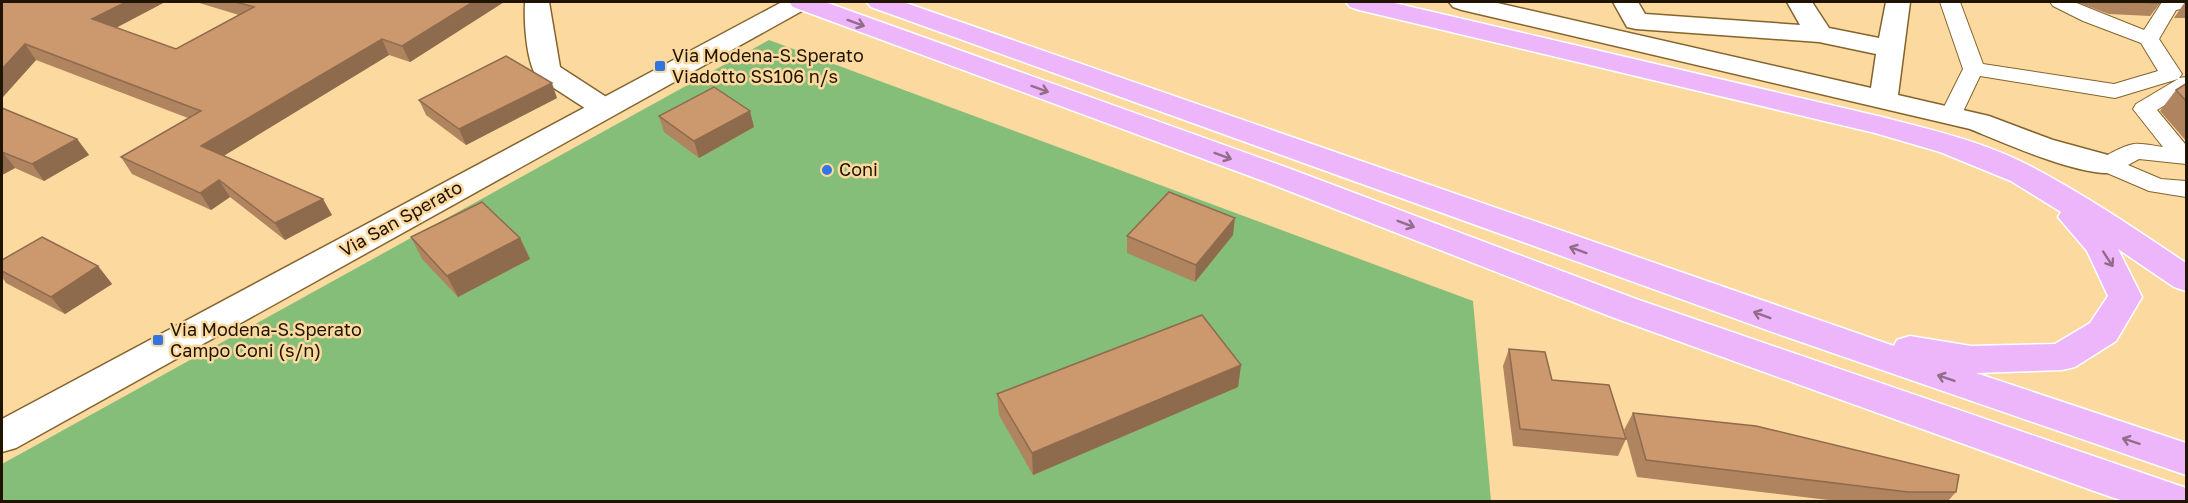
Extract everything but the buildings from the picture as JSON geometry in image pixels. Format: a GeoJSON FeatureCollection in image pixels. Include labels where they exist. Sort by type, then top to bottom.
{"type":"FeatureCollection","features":[{"type":"Feature","properties":{"kind":"highway"},"geometry":{"type":"LineString","coordinates":[[801,2],[1277,176],[1624,308],[2108,479],[2178,501]]}},
{"type":"Feature","properties":{"kind":"highway"},"geometry":{"type":"LineString","coordinates":[[880,2],[1793,326],[2187,459]]}},
{"type":"Feature","properties":{"kind":"highway"},"geometry":{"type":"LineString","coordinates":[[1359,2],[1882,126],[1952,145],[2022,174],[2114,230],[2187,279]]}},
{"type":"Feature","properties":{"kind":"highway"},"geometry":{"type":"LineString","coordinates":[[1793,326],[1971,360],[2062,357],[2103,332],[2125,297],[2113,267],[2089,230],[2022,174]]}},
{"type":"Feature","properties":{"kind":"highway"},"geometry":{"type":"LineString","coordinates":[[2108,479],[2152,501]]}},
{"type":"Feature","properties":{"kind":"street"},"geometry":{"type":"LineString","coordinates":[[537,2],[539,29],[547,71],[604,108]]}},
{"type":"Feature","properties":{"kind":"street","name":"Via San Sperato"},"geometry":{"type":"LineString","coordinates":[[2,437],[801,2]]}},
{"type":"Feature","properties":{"kind":"street"},"geometry":{"type":"LineString","coordinates":[[1462,2],[1979,122],[2032,145],[2108,165]]}},
{"type":"Feature","properties":{"kind":"street"},"geometry":{"type":"LineString","coordinates":[[1626,2],[1636,21],[1819,34],[1891,49]]}},
{"type":"Feature","properties":{"kind":"street"},"geometry":{"type":"LineString","coordinates":[[1800,2],[1819,34]]}},
{"type":"Feature","properties":{"kind":"street"},"geometry":{"type":"LineString","coordinates":[[1883,100],[1898,2]]}},
{"type":"Feature","properties":{"kind":"lane"},"geometry":{"type":"LineString","coordinates":[[1950,2],[1974,69]]}},
{"type":"Feature","properties":{"kind":"lane"},"geometry":{"type":"LineString","coordinates":[[1974,69],[2115,91],[2171,74],[2149,39],[2090,17],[2060,2]]}},
{"type":"Feature","properties":{"kind":"lane"},"geometry":{"type":"LineString","coordinates":[[2149,39],[2169,6],[2187,2]]}},
{"type":"Feature","properties":{"kind":"lane"},"geometry":{"type":"LineString","coordinates":[[1951,115],[1974,69]]}},
{"type":"Feature","properties":{"kind":"lane"},"geometry":{"type":"LineString","coordinates":[[2184,156],[2145,109],[2187,83]]}},
{"type":"Feature","properties":{"kind":"lane"},"geometry":{"type":"LineString","coordinates":[[2108,165],[2136,151],[2184,156]]}},
{"type":"Feature","properties":{"kind":"lane"},"geometry":{"type":"LineString","coordinates":[[2108,165],[2157,186],[2187,189]]}},
{"type":"Feature","properties":{"kind":"green space","name":"Coni"},"geometry":{"type":"Polygon","coordinates":[[[769,40],[1473,301],[1491,501],[2,502],[2,464],[769,40]]]}},
{"type":"Feature","properties":{"kind":"place","name":"Via Modena-S.Sperato Viadotto SS106 n/s"},"geometry":{"type":"Point","coordinates":[660,66]}},
{"type":"Feature","properties":{"kind":"place","name":"Coni"},"geometry":{"type":"Point","coordinates":[827,170]}},
{"type":"Feature","properties":{"kind":"place","name":"Via Modena-S.Sperato Campo Coni (s/n)"},"geometry":{"type":"Point","coordinates":[158,340]}}]}
